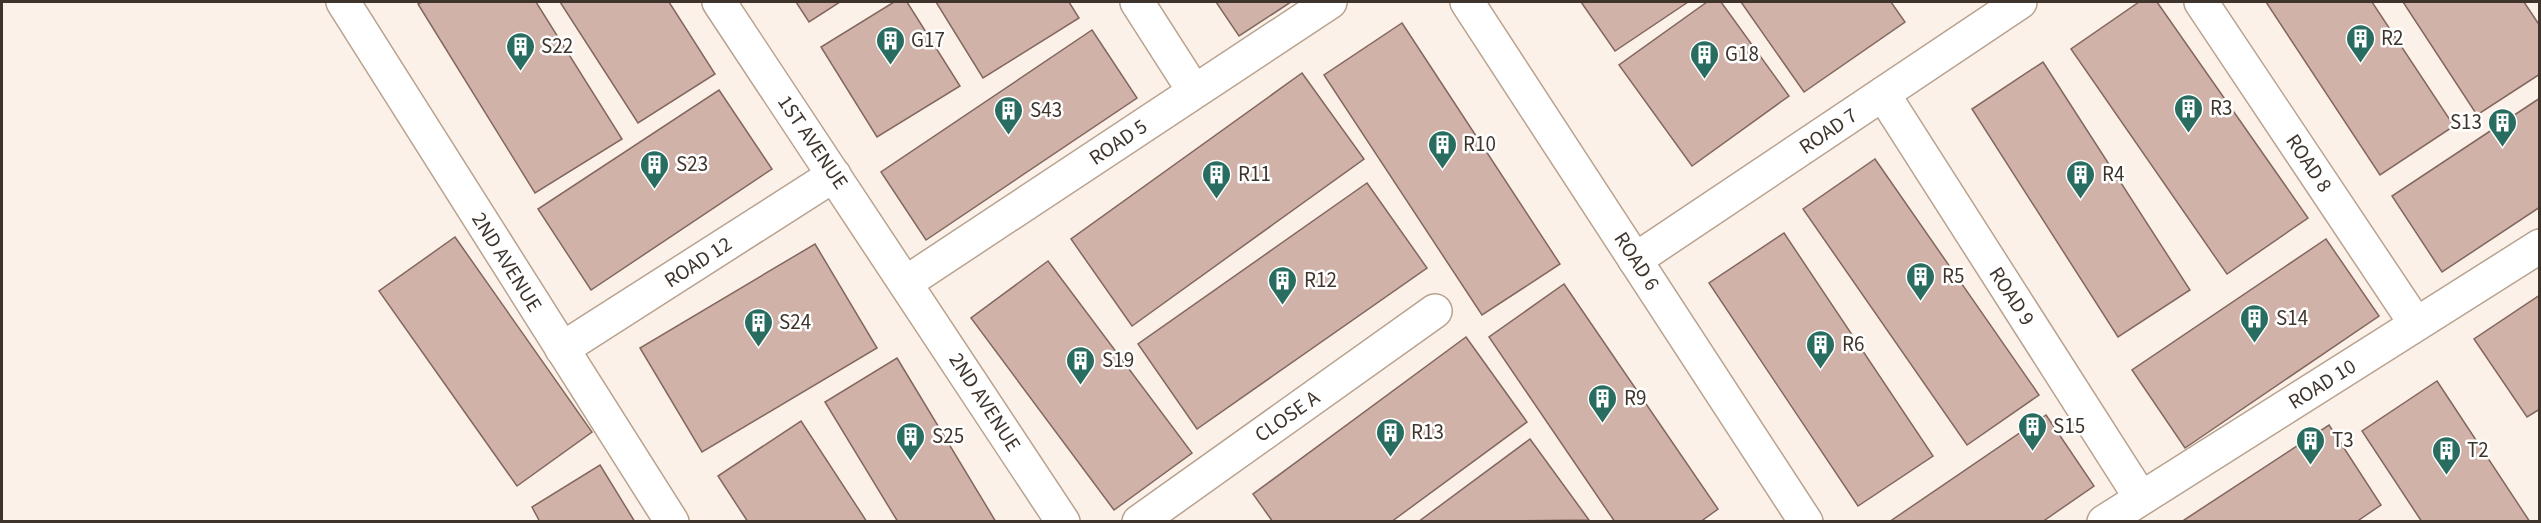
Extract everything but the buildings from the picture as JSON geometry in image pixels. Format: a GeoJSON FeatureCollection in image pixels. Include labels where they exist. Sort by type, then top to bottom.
{"type":"FeatureCollection","features":[{"type":"Feature","properties":{"kind":"street","name":"2ND AVENUE"},"geometry":{"type":"LineString","coordinates":[[343,2],[672,522]]}},
{"type":"Feature","properties":{"kind":"street","name":"1ST AVENUE"},"geometry":{"type":"LineString","coordinates":[[719,2],[907,282]]}},
{"type":"Feature","properties":{"kind":"street"},"geometry":{"type":"LineString","coordinates":[[1137,2],[1194,91]]}},
{"type":"Feature","properties":{"kind":"street","name":"ROAD 5"},"geometry":{"type":"LineString","coordinates":[[907,282],[1330,2]]}},
{"type":"Feature","properties":{"kind":"street","name":"ROAD 6"},"geometry":{"type":"LineString","coordinates":[[1467,2],[1806,522]]}},
{"type":"Feature","properties":{"kind":"street","name":"ROAD 7"},"geometry":{"type":"LineString","coordinates":[[1635,260],[2020,2]]}},
{"type":"Feature","properties":{"kind":"street","name":"ROAD 8"},"geometry":{"type":"LineString","coordinates":[[2201,2],[2416,324]]}},
{"type":"Feature","properties":{"kind":"street","name":"ROAD 9"},"geometry":{"type":"LineString","coordinates":[[1883,94],[2141,498]]}},
{"type":"Feature","properties":{"kind":"street","name":"ROAD 12"},"geometry":{"type":"LineString","coordinates":[[562,349],[834,175]]}},
{"type":"Feature","properties":{"kind":"street","name":"ROAD 10"},"geometry":{"type":"LineString","coordinates":[[2104,522],[2540,246]]}},
{"type":"Feature","properties":{"kind":"street","name":"2ND AVENUE"},"geometry":{"type":"LineString","coordinates":[[907,282],[1063,522]]}},
{"type":"Feature","properties":{"kind":"street","name":"CLOSE A"},"geometry":{"type":"LineString","coordinates":[[1139,522],[1435,311]]}},
{"type":"Feature","properties":{"kind":"place","name":"R2"},"geometry":{"type":"Point","coordinates":[2360,64]}},
{"type":"Feature","properties":{"kind":"place","name":"G17"},"geometry":{"type":"Point","coordinates":[890,66]}},
{"type":"Feature","properties":{"kind":"place","name":"S22"},"geometry":{"type":"Point","coordinates":[520,72]}},
{"type":"Feature","properties":{"kind":"place","name":"G18"},"geometry":{"type":"Point","coordinates":[1704,80]}},
{"type":"Feature","properties":{"kind":"place","name":"R3"},"geometry":{"type":"Point","coordinates":[2189,134]}},
{"type":"Feature","properties":{"kind":"place","name":"S43"},"geometry":{"type":"Point","coordinates":[1009,136]}},
{"type":"Feature","properties":{"kind":"place","name":"S13"},"geometry":{"type":"Point","coordinates":[2503,148]}},
{"type":"Feature","properties":{"kind":"place","name":"R10"},"geometry":{"type":"Point","coordinates":[1442,170]}},
{"type":"Feature","properties":{"kind":"place","name":"S23"},"geometry":{"type":"Point","coordinates":[655,190]}},
{"type":"Feature","properties":{"kind":"place","name":"R11"},"geometry":{"type":"Point","coordinates":[1217,200]}},
{"type":"Feature","properties":{"kind":"place","name":"R4"},"geometry":{"type":"Point","coordinates":[2081,200]}},
{"type":"Feature","properties":{"kind":"place","name":"R5"},"geometry":{"type":"Point","coordinates":[1921,302]}},
{"type":"Feature","properties":{"kind":"place","name":"R12"},"geometry":{"type":"Point","coordinates":[1283,306]}},
{"type":"Feature","properties":{"kind":"place","name":"S14"},"geometry":{"type":"Point","coordinates":[2255,344]}},
{"type":"Feature","properties":{"kind":"place","name":"S24"},"geometry":{"type":"Point","coordinates":[758,348]}},
{"type":"Feature","properties":{"kind":"place","name":"R6"},"geometry":{"type":"Point","coordinates":[1821,370]}},
{"type":"Feature","properties":{"kind":"place","name":"S19"},"geometry":{"type":"Point","coordinates":[1081,386]}},
{"type":"Feature","properties":{"kind":"place","name":"R9"},"geometry":{"type":"Point","coordinates":[1603,424]}},
{"type":"Feature","properties":{"kind":"place","name":"S15"},"geometry":{"type":"Point","coordinates":[2032,452]}},
{"type":"Feature","properties":{"kind":"place","name":"R13"},"geometry":{"type":"Point","coordinates":[1390,458]}},
{"type":"Feature","properties":{"kind":"place","name":"S25"},"geometry":{"type":"Point","coordinates":[911,462]}},
{"type":"Feature","properties":{"kind":"place","name":"T3"},"geometry":{"type":"Point","coordinates":[2311,466]}},
{"type":"Feature","properties":{"kind":"place","name":"T2"},"geometry":{"type":"Point","coordinates":[2446,476]}}]}
